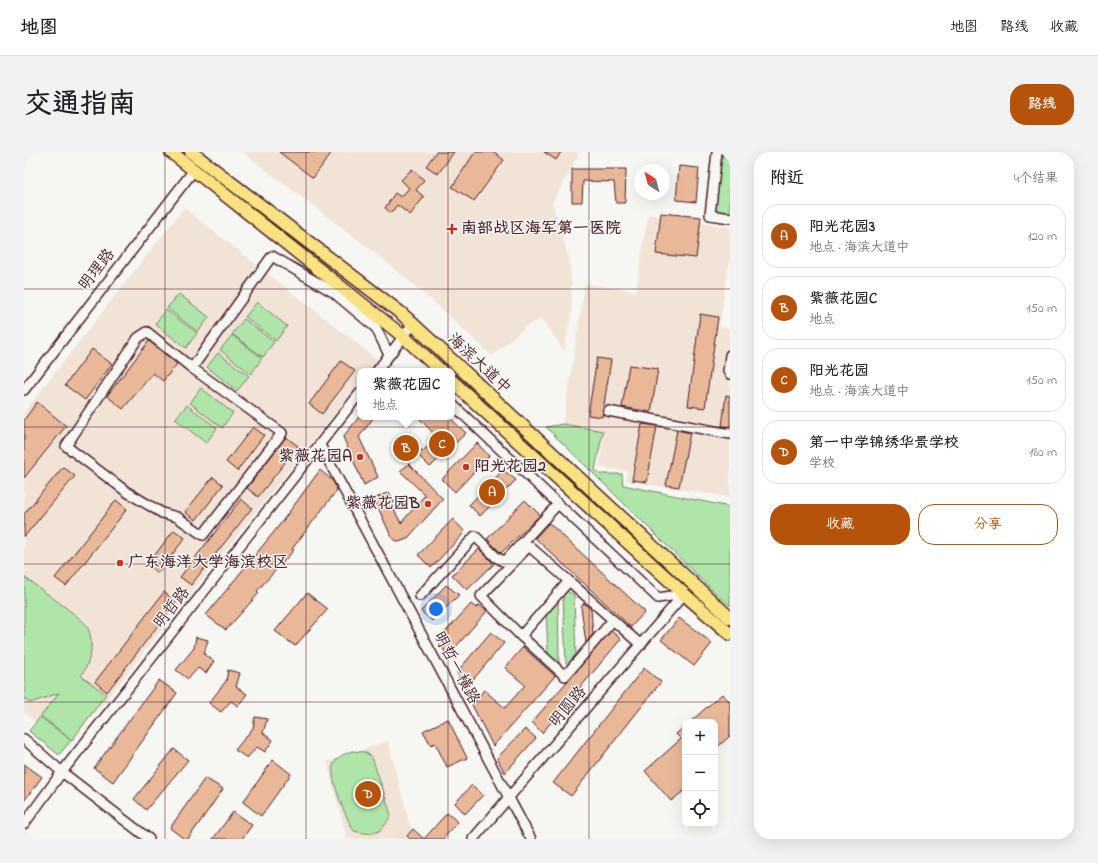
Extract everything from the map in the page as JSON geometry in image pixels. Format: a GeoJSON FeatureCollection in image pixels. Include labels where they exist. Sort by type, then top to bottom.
{"type":"FeatureCollection","features":[{"type":"Feature","properties":{"kind":"main road","name":"海滨大道中"},"geometry":{"type":"LineString","coordinates":[[171,152],[404,337],[438,368]]}},
{"type":"Feature","properties":{"kind":"main road","name":"海滨大道中"},"geometry":{"type":"LineString","coordinates":[[191,152],[413,324],[728,628]]}},
{"type":"Feature","properties":{"kind":"main road","name":"海滨大道中"},"geometry":{"type":"LineString","coordinates":[[455,384],[684,594],[728,628]]}},
{"type":"Feature","properties":{"kind":"street"},"geometry":{"type":"LineString","coordinates":[[717,152],[710,215],[730,218]]}},
{"type":"Feature","properties":{"kind":"street","name":"明理路"},"geometry":{"type":"LineString","coordinates":[[24,390],[194,170]]}},
{"type":"Feature","properties":{"kind":"street"},"geometry":{"type":"LineString","coordinates":[[192,368],[272,256],[333,292],[376,328],[389,355]]}},
{"type":"Feature","properties":{"kind":"street"},"geometry":{"type":"LineString","coordinates":[[379,368],[413,324]]}},
{"type":"Feature","properties":{"kind":"street"},"geometry":{"type":"LineString","coordinates":[[147,332],[192,368],[282,433],[203,535],[177,517],[162,513],[127,492],[66,446],[138,338],[147,332]]}},
{"type":"Feature","properties":{"kind":"street"},"geometry":{"type":"LineString","coordinates":[[730,355],[728,371],[730,374]]}},
{"type":"Feature","properties":{"kind":"street","name":"明哲路"},"geometry":{"type":"LineString","coordinates":[[24,824],[62,772],[357,397]]}},
{"type":"Feature","properties":{"kind":"street"},"geometry":{"type":"LineString","coordinates":[[455,407],[658,598],[684,594]]}},
{"type":"Feature","properties":{"kind":"street"},"geometry":{"type":"LineString","coordinates":[[608,411],[730,434]]}},
{"type":"Feature","properties":{"kind":"street","name":"明哲一横路"},"geometry":{"type":"LineString","coordinates":[[320,445],[531,839]]}},
{"type":"Feature","properties":{"kind":"street"},"geometry":{"type":"LineString","coordinates":[[420,596],[475,536],[496,557],[503,560],[508,558],[558,504]]}},
{"type":"Feature","properties":{"kind":"street"},"geometry":{"type":"LineString","coordinates":[[613,620],[565,676],[521,636],[481,596],[530,546],[569,581],[613,620],[641,645]]}},
{"type":"Feature","properties":{"kind":"street"},"geometry":{"type":"LineString","coordinates":[[521,636],[569,581]]}},
{"type":"Feature","properties":{"kind":"street","name":"明圆路"},"geometry":{"type":"LineString","coordinates":[[474,839],[510,799],[684,594]]}},
{"type":"Feature","properties":{"kind":"street"},"geometry":{"type":"LineString","coordinates":[[24,739],[62,772],[149,839]]}},
{"type":"Feature","properties":{"kind":"shaded area","name":"南部战区海军第一医院"},"geometry":{"type":"Polygon","coordinates":[[[242,152],[580,152],[552,203],[570,262],[572,308],[564,351],[542,318],[525,327],[492,356],[435,303],[378,255],[242,152]]]}},
{"type":"Feature","properties":{"kind":"shaded area","name":"广东海洋大学海滨校区"},"geometry":{"type":"Polygon","coordinates":[[[184,208],[378,360],[371,368],[357,368],[357,386],[68,747],[24,713],[24,412],[184,208]]]}},
{"type":"Feature","properties":{"kind":"shaded area"},"geometry":{"type":"Polygon","coordinates":[[[648,214],[730,227],[730,258],[719,327],[730,329],[730,497],[626,481],[627,471],[599,467],[604,431],[563,424],[585,284],[636,291],[648,214]]]}},
{"type":"Feature","properties":{"kind":"shaded area"},"geometry":{"type":"Polygon","coordinates":[[[388,741],[410,826],[423,839],[347,839],[327,762],[388,741]]]}},
{"type":"Feature","properties":{"kind":"green space"},"geometry":{"type":"Polygon","coordinates":[[[719,152],[730,152],[730,212],[713,212],[719,152]]]}},
{"type":"Feature","properties":{"kind":"green space"},"geometry":{"type":"Polygon","coordinates":[[[179,294],[209,317],[198,332],[167,308],[179,294]]]}},
{"type":"Feature","properties":{"kind":"green space"},"geometry":{"type":"Polygon","coordinates":[[[257,302],[287,326],[276,341],[245,317],[257,302]]]}},
{"type":"Feature","properties":{"kind":"green space"},"geometry":{"type":"Polygon","coordinates":[[[166,310],[197,333],[186,348],[155,324],[166,310]]]}},
{"type":"Feature","properties":{"kind":"green space"},"geometry":{"type":"Polygon","coordinates":[[[244,319],[274,342],[263,357],[232,334],[244,319]]]}},
{"type":"Feature","properties":{"kind":"green space"},"geometry":{"type":"Polygon","coordinates":[[[232,335],[262,358],[251,374],[220,350],[232,335]]]}},
{"type":"Feature","properties":{"kind":"green space"},"geometry":{"type":"Polygon","coordinates":[[[218,353],[249,376],[237,391],[207,367],[218,353]]]}},
{"type":"Feature","properties":{"kind":"green space"},"geometry":{"type":"Polygon","coordinates":[[[201,388],[233,413],[222,428],[190,403],[201,388]]]}},
{"type":"Feature","properties":{"kind":"green space"},"geometry":{"type":"Polygon","coordinates":[[[187,405],[217,428],[206,443],[175,419],[187,405]]]}},
{"type":"Feature","properties":{"kind":"green space"},"geometry":{"type":"Polygon","coordinates":[[[563,424],[603,431],[595,470],[600,474],[622,474],[623,485],[730,507],[730,606],[546,427],[563,424]]]}},
{"type":"Feature","properties":{"kind":"green space"},"geometry":{"type":"Polygon","coordinates":[[[24,577],[84,622],[89,632],[91,639],[91,652],[81,676],[106,694],[72,740],[41,716],[59,693],[30,703],[24,699],[24,577]]]}},
{"type":"Feature","properties":{"kind":"green space"},"geometry":{"type":"Polygon","coordinates":[[[567,591],[574,595],[576,658],[570,666],[566,663],[563,596],[567,591]]]}},
{"type":"Feature","properties":{"kind":"green space"},"geometry":{"type":"Polygon","coordinates":[[[558,598],[559,663],[548,654],[546,611],[558,598]]]}},
{"type":"Feature","properties":{"kind":"green space"},"geometry":{"type":"Polygon","coordinates":[[[40,717],[71,740],[59,755],[29,731],[40,717]]]}},
{"type":"Feature","properties":{"kind":"green space"},"geometry":{"type":"Polygon","coordinates":[[[352,751],[365,752],[372,757],[391,815],[384,826],[377,832],[367,833],[354,831],[336,789],[333,772],[334,763],[338,758],[352,751]]]}},
{"type":"Feature","properties":{"kind":"building"},"geometry":{"type":"Polygon","coordinates":[[[279,152],[332,152],[313,178],[279,152]]]}},
{"type":"Feature","properties":{"kind":"building"},"geometry":{"type":"Polygon","coordinates":[[[436,152],[454,152],[438,174],[426,166],[436,152]]]}},
{"type":"Feature","properties":{"kind":"building"},"geometry":{"type":"Polygon","coordinates":[[[475,152],[494,152],[504,160],[474,201],[452,187],[475,152]]]}},
{"type":"Feature","properties":{"kind":"building"},"geometry":{"type":"Polygon","coordinates":[[[544,152],[561,152],[556,160],[544,152]]]}},
{"type":"Feature","properties":{"kind":"building"},"geometry":{"type":"Polygon","coordinates":[[[679,166],[699,168],[696,202],[676,200],[679,166]]]}},
{"type":"Feature","properties":{"kind":"building"},"geometry":{"type":"Polygon","coordinates":[[[412,169],[424,180],[416,190],[424,197],[410,215],[397,205],[391,213],[385,208],[395,193],[401,197],[409,188],[401,180],[412,169]]]}},
{"type":"Feature","properties":{"kind":"building"},"geometry":{"type":"Polygon","coordinates":[[[572,169],[626,169],[625,203],[616,203],[614,182],[583,181],[582,202],[572,202],[572,169]]]}},
{"type":"Feature","properties":{"kind":"building"},"geometry":{"type":"Polygon","coordinates":[[[661,213],[701,217],[696,258],[656,254],[661,213]]]}},
{"type":"Feature","properties":{"kind":"building"},"geometry":{"type":"Polygon","coordinates":[[[700,314],[718,317],[705,408],[688,406],[700,314]]]}},
{"type":"Feature","properties":{"kind":"building"},"geometry":{"type":"Polygon","coordinates":[[[149,341],[177,364],[163,381],[153,373],[123,409],[107,396],[149,341]]]}},
{"type":"Feature","properties":{"kind":"building"},"geometry":{"type":"Polygon","coordinates":[[[92,349],[112,364],[85,400],[65,385],[92,349]]]}},
{"type":"Feature","properties":{"kind":"building"},"geometry":{"type":"Polygon","coordinates":[[[597,358],[611,360],[602,417],[588,415],[597,358]]]}},
{"type":"Feature","properties":{"kind":"building"},"geometry":{"type":"Polygon","coordinates":[[[341,361],[355,371],[322,414],[309,404],[341,361]]]}},
{"type":"Feature","properties":{"kind":"building"},"geometry":{"type":"Polygon","coordinates":[[[629,365],[658,369],[651,412],[622,407],[629,365]]]}},
{"type":"Feature","properties":{"kind":"building"},"geometry":{"type":"Polygon","coordinates":[[[726,395],[730,396],[730,427],[722,426],[726,395]]]}},
{"type":"Feature","properties":{"kind":"building"},"geometry":{"type":"Polygon","coordinates":[[[37,402],[66,426],[24,478],[24,420],[37,402]]]}},
{"type":"Feature","properties":{"kind":"building","name":"紫薇花园A"},"geometry":{"type":"Polygon","coordinates":[[[357,420],[372,420],[359,437],[378,477],[364,485],[343,437],[357,420]]]}},
{"type":"Feature","properties":{"kind":"building"},"geometry":{"type":"Polygon","coordinates":[[[421,420],[452,420],[466,433],[430,467],[416,453],[410,461],[393,448],[402,436],[410,438],[422,452],[437,437],[421,420]]]}},
{"type":"Feature","properties":{"kind":"building"},"geometry":{"type":"Polygon","coordinates":[[[642,424],[657,426],[647,482],[632,480],[642,424]]]}},
{"type":"Feature","properties":{"kind":"building"},"geometry":{"type":"Polygon","coordinates":[[[253,427],[264,435],[237,471],[226,462],[253,427]]]}},
{"type":"Feature","properties":{"kind":"building"},"geometry":{"type":"Polygon","coordinates":[[[677,430],[690,433],[679,487],[666,485],[677,430]]]}},
{"type":"Feature","properties":{"kind":"building"},"geometry":{"type":"Polygon","coordinates":[[[286,437],[298,446],[258,497],[247,488],[286,437]]]}},
{"type":"Feature","properties":{"kind":"building","name":"阳光花园2"},"geometry":{"type":"Polygon","coordinates":[[[477,443],[489,456],[455,492],[442,479],[477,443]]]}},
{"type":"Feature","properties":{"kind":"building","name":"紫薇花园B"},"geometry":{"type":"Polygon","coordinates":[[[409,464],[443,499],[407,539],[399,542],[392,538],[374,499],[389,492],[394,502],[392,506],[401,523],[425,495],[400,471],[409,464]]]}},
{"type":"Feature","properties":{"kind":"building"},"geometry":{"type":"Polygon","coordinates":[[[63,467],[75,476],[24,537],[24,514],[63,467]]]}},
{"type":"Feature","properties":{"kind":"building"},"geometry":{"type":"Polygon","coordinates":[[[320,470],[333,481],[337,490],[292,549],[294,550],[257,591],[259,593],[226,630],[206,615],[278,527],[320,470]]]}},
{"type":"Feature","properties":{"kind":"building"},"geometry":{"type":"Polygon","coordinates":[[[503,470],[516,480],[480,516],[469,505],[503,470]]]}},
{"type":"Feature","properties":{"kind":"building"},"geometry":{"type":"Polygon","coordinates":[[[213,477],[223,485],[196,520],[185,512],[213,477]]]}},
{"type":"Feature","properties":{"kind":"building"},"geometry":{"type":"Polygon","coordinates":[[[241,499],[252,508],[191,585],[180,577],[241,499]]]}},
{"type":"Feature","properties":{"kind":"building"},"geometry":{"type":"Polygon","coordinates":[[[116,500],[127,509],[66,586],[55,578],[116,500]]]}},
{"type":"Feature","properties":{"kind":"building"},"geometry":{"type":"Polygon","coordinates":[[[525,500],[540,515],[501,553],[487,539],[525,500]]]}},
{"type":"Feature","properties":{"kind":"building","name":"阳光花园2"},"geometry":{"type":"Polygon","coordinates":[[[453,519],[465,532],[431,568],[418,555],[453,519]]]}},
{"type":"Feature","properties":{"kind":"building"},"geometry":{"type":"Polygon","coordinates":[[[549,523],[645,612],[631,627],[535,538],[549,523]]]}},
{"type":"Feature","properties":{"kind":"building"},"geometry":{"type":"Polygon","coordinates":[[[174,530],[185,538],[158,573],[147,565],[174,530]]]}},
{"type":"Feature","properties":{"kind":"building"},"geometry":{"type":"Polygon","coordinates":[[[479,549],[494,564],[467,590],[452,575],[479,549]]]}},
{"type":"Feature","properties":{"kind":"building"},"geometry":{"type":"Polygon","coordinates":[[[446,585],[459,595],[432,621],[421,611],[446,585]]]}},
{"type":"Feature","properties":{"kind":"building"},"geometry":{"type":"Polygon","coordinates":[[[164,592],[176,602],[107,692],[95,682],[164,592]]]}},
{"type":"Feature","properties":{"kind":"building"},"geometry":{"type":"Polygon","coordinates":[[[307,593],[328,609],[295,646],[275,631],[307,593]]]}},
{"type":"Feature","properties":{"kind":"building"},"geometry":{"type":"Polygon","coordinates":[[[584,603],[591,609],[593,634],[586,643],[581,607],[584,603]]]}},
{"type":"Feature","properties":{"kind":"building"},"geometry":{"type":"Polygon","coordinates":[[[471,604],[476,608],[479,605],[487,611],[447,657],[439,639],[471,604]]]}},
{"type":"Feature","properties":{"kind":"building"},"geometry":{"type":"Polygon","coordinates":[[[679,618],[712,643],[694,666],[661,640],[679,618]]]}},
{"type":"Feature","properties":{"kind":"building"},"geometry":{"type":"Polygon","coordinates":[[[611,631],[621,639],[542,733],[532,722],[611,631]]]}},
{"type":"Feature","properties":{"kind":"building"},"geometry":{"type":"Polygon","coordinates":[[[491,632],[504,643],[465,689],[457,672],[491,632]]]}},
{"type":"Feature","properties":{"kind":"building"},"geometry":{"type":"Polygon","coordinates":[[[196,637],[208,640],[204,654],[214,661],[206,673],[198,668],[188,679],[176,670],[194,648],[196,637]]]}},
{"type":"Feature","properties":{"kind":"building"},"geometry":{"type":"Polygon","coordinates":[[[523,647],[555,676],[493,746],[472,705],[484,690],[505,708],[525,685],[505,668],[523,647]]]}},
{"type":"Feature","properties":{"kind":"building"},"geometry":{"type":"Polygon","coordinates":[[[644,668],[661,682],[571,796],[553,783],[644,668]]]}},
{"type":"Feature","properties":{"kind":"building"},"geometry":{"type":"Polygon","coordinates":[[[228,670],[240,673],[236,687],[247,694],[238,706],[231,701],[221,712],[209,703],[226,681],[228,670]]]}},
{"type":"Feature","properties":{"kind":"building"},"geometry":{"type":"Polygon","coordinates":[[[159,680],[177,693],[113,782],[94,768],[159,680]]]}},
{"type":"Feature","properties":{"kind":"building"},"geometry":{"type":"Polygon","coordinates":[[[722,694],[730,702],[730,736],[718,746],[718,719],[693,719],[722,694]]]}},
{"type":"Feature","properties":{"kind":"building"},"geometry":{"type":"Polygon","coordinates":[[[255,717],[267,719],[263,733],[273,740],[265,752],[257,747],[247,758],[235,750],[253,728],[255,717]]]}},
{"type":"Feature","properties":{"kind":"building"},"geometry":{"type":"Polygon","coordinates":[[[448,719],[467,758],[447,767],[435,743],[431,745],[423,731],[448,719]]]}},
{"type":"Feature","properties":{"kind":"building"},"geometry":{"type":"Polygon","coordinates":[[[525,729],[536,738],[505,773],[497,758],[525,729]]]}},
{"type":"Feature","properties":{"kind":"building"},"geometry":{"type":"Polygon","coordinates":[[[682,729],[682,792],[671,801],[645,771],[681,739],[676,734],[682,729]]]}},
{"type":"Feature","properties":{"kind":"building"},"geometry":{"type":"Polygon","coordinates":[[[174,749],[188,760],[146,810],[134,799],[174,749]]]}},
{"type":"Feature","properties":{"kind":"building"},"geometry":{"type":"Polygon","coordinates":[[[273,760],[291,774],[261,816],[243,802],[273,760]]]}},
{"type":"Feature","properties":{"kind":"building"},"geometry":{"type":"Polygon","coordinates":[[[24,764],[42,777],[24,801],[24,764]]]}},
{"type":"Feature","properties":{"kind":"building"},"geometry":{"type":"Polygon","coordinates":[[[205,778],[223,789],[188,839],[184,839],[170,828],[205,778]]]}},
{"type":"Feature","properties":{"kind":"building"},"geometry":{"type":"Polygon","coordinates":[[[472,785],[483,795],[465,814],[455,803],[472,785]]]}},
{"type":"Feature","properties":{"kind":"building"},"geometry":{"type":"Polygon","coordinates":[[[233,812],[252,825],[242,839],[213,839],[233,812]]]}},
{"type":"Feature","properties":{"kind":"building"},"geometry":{"type":"Polygon","coordinates":[[[447,813],[458,822],[443,839],[424,839],[447,813]]]}},
{"type":"Feature","properties":{"kind":"building"},"geometry":{"type":"Polygon","coordinates":[[[413,829],[424,839],[410,839],[407,836],[413,829]]]}},
{"type":"Feature","properties":{"kind":"place","name":"南部战区海军第一医院"},"geometry":{"type":"Point","coordinates":[452,229]}},
{"type":"Feature","properties":{"kind":"place","name":"阳光花园"},"geometry":{"type":"Point","coordinates":[442,444]}},
{"type":"Feature","properties":{"kind":"place","name":"紫薇花园C"},"geometry":{"type":"Point","coordinates":[406,448]}},
{"type":"Feature","properties":{"kind":"place","name":"紫薇花园A"},"geometry":{"type":"Point","coordinates":[360,457]}},
{"type":"Feature","properties":{"kind":"place","name":"阳光花园2"},"geometry":{"type":"Point","coordinates":[466,467]}},
{"type":"Feature","properties":{"kind":"place","name":"阳光花园3"},"geometry":{"type":"Point","coordinates":[492,492]}},
{"type":"Feature","properties":{"kind":"place","name":"紫薇花园B"},"geometry":{"type":"Point","coordinates":[428,504]}},
{"type":"Feature","properties":{"kind":"place","name":"广东海洋大学海滨校区"},"geometry":{"type":"Point","coordinates":[120,563]}},
{"type":"Feature","properties":{"kind":"place","name":"第一中学锦绣华景学校"},"geometry":{"type":"Point","coordinates":[368,794]}}]}
